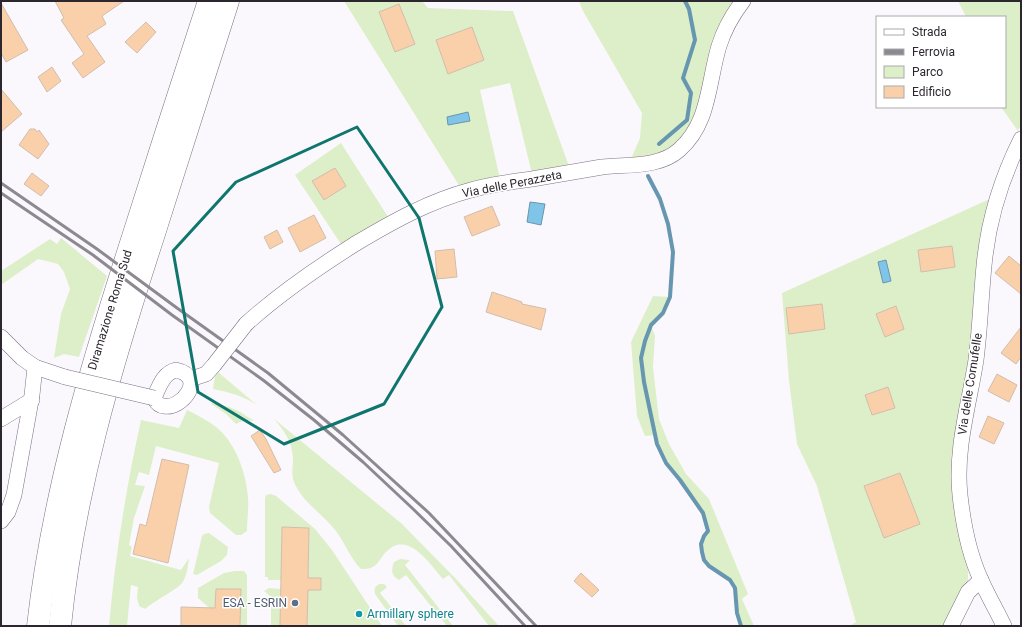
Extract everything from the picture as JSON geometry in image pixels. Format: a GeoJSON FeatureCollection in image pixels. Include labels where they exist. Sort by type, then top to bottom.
{"type":"FeatureCollection","features":[{"type":"Feature","properties":{"kind":"highway","name":"Diramazione Roma Sud"},"geometry":{"type":"LineString","coordinates":[[38,626],[51,538],[67,464],[85,394],[103,329],[209,1]]}},
{"type":"Feature","properties":{"kind":"highway","name":"Diramazione Roma Sud"},"geometry":{"type":"LineString","coordinates":[[60,626],[72,540],[93,440],[132,302],[228,1]]}},
{"type":"Feature","properties":{"kind":"street","name":"Via delle Perazzeta"},"geometry":{"type":"LineString","coordinates":[[191,379],[206,374],[246,324],[287,291],[324,264],[396,220],[431,203],[462,192],[492,185],[603,167],[649,163],[672,156],[690,137],[702,116],[708,100],[719,46],[730,20],[744,1]]}},
{"type":"Feature","properties":{"kind":"street","name":"Via delle Cornufelle"},"geometry":{"type":"LineString","coordinates":[[1004,626],[981,580],[971,550],[963,516],[959,484],[959,454],[978,341],[984,267],[990,230],[1000,187],[1021,139]]}},
{"type":"Feature","properties":{"kind":"street"},"geometry":{"type":"LineString","coordinates":[[1,337],[22,358],[35,367],[65,377],[154,398],[163,406],[177,404],[190,389],[191,379],[188,374],[176,370],[170,372],[165,376],[154,398]]}},
{"type":"Feature","properties":{"kind":"street"},"geometry":{"type":"LineString","coordinates":[[1,521],[8,512],[13,501],[32,400],[35,367]]}},
{"type":"Feature","properties":{"kind":"street"},"geometry":{"type":"LineString","coordinates":[[1,419],[32,400]]}},
{"type":"Feature","properties":{"kind":"street"},"geometry":{"type":"LineString","coordinates":[[951,626],[968,592],[981,580]]}},
{"type":"Feature","properties":{"kind":"highlighted area"},"geometry":{"type":"Polygon","coordinates":[[[357,127],[419,218],[442,307],[384,404],[284,444],[198,392],[173,251],[236,182],[357,127]]]}},
{"type":"Feature","properties":{"kind":"green space"},"geometry":{"type":"Polygon","coordinates":[[[344,1],[422,1],[428,8],[513,11],[570,169],[532,174],[510,83],[480,90],[500,179],[460,187],[344,1]]]}},
{"type":"Feature","properties":{"kind":"green space"},"geometry":{"type":"Polygon","coordinates":[[[579,1],[736,1],[692,127],[664,156],[630,161],[640,138],[642,113],[583,11],[579,1]]]}},
{"type":"Feature","properties":{"kind":"green space"},"geometry":{"type":"Polygon","coordinates":[[[958,1],[1021,1],[1021,125],[1018,131],[1002,108],[1006,108],[1006,16],[966,16],[958,1]]]}},
{"type":"Feature","properties":{"kind":"green space"},"geometry":{"type":"Polygon","coordinates":[[[341,143],[390,220],[343,247],[295,175],[341,143]],[[335,168],[313,181],[324,200],[346,186],[335,168]]]}},
{"type":"Feature","properties":{"kind":"green space"},"geometry":{"type":"Polygon","coordinates":[[[992,198],[976,337],[951,459],[959,529],[968,566],[968,580],[962,601],[951,626],[850,626],[856,622],[817,486],[797,444],[789,381],[782,293],[992,198]]]}},
{"type":"Feature","properties":{"kind":"green space"},"geometry":{"type":"Polygon","coordinates":[[[61,238],[107,276],[79,357],[64,354],[54,358],[61,314],[70,289],[64,272],[58,264],[38,259],[1,285],[1,271],[50,239],[57,244],[61,238]]]}},
{"type":"Feature","properties":{"kind":"green space"},"geometry":{"type":"Polygon","coordinates":[[[653,296],[670,297],[663,313],[651,325],[655,336],[653,367],[659,419],[669,444],[686,474],[709,499],[748,594],[742,599],[754,626],[741,626],[737,613],[735,587],[730,581],[709,566],[704,560],[701,544],[708,531],[703,513],[666,463],[657,444],[655,435],[645,436],[637,416],[631,342],[653,296]]]}},
{"type":"Feature","properties":{"kind":"green space"},"geometry":{"type":"Polygon","coordinates":[[[218,372],[257,405],[236,395],[213,389],[215,376],[218,372]]]}},
{"type":"Feature","properties":{"kind":"green space"},"geometry":{"type":"Polygon","coordinates":[[[210,403],[223,405],[233,409],[254,421],[245,420],[236,424],[226,414],[210,403]]]}},
{"type":"Feature","properties":{"kind":"green space"},"geometry":{"type":"Polygon","coordinates":[[[187,410],[216,427],[229,441],[239,459],[245,478],[248,497],[247,531],[241,535],[236,535],[210,513],[209,507],[219,463],[156,446],[149,475],[139,472],[135,485],[145,486],[134,518],[129,545],[132,547],[130,556],[181,570],[189,558],[187,571],[180,586],[145,609],[139,606],[137,598],[138,587],[131,585],[127,626],[109,626],[114,574],[141,420],[179,428],[187,410]]]}},
{"type":"Feature","properties":{"kind":"green space"},"geometry":{"type":"Polygon","coordinates":[[[273,418],[402,524],[457,580],[499,626],[489,626],[449,575],[443,579],[425,558],[410,546],[402,544],[393,546],[385,553],[374,567],[361,569],[336,531],[302,496],[294,482],[291,446],[284,431],[273,418]]]}},
{"type":"Feature","properties":{"kind":"green space"},"geometry":{"type":"Polygon","coordinates":[[[271,494],[276,496],[315,529],[332,550],[382,626],[307,626],[308,590],[321,590],[321,578],[308,578],[309,528],[282,527],[281,580],[268,580],[268,577],[265,577],[265,498],[266,495],[271,494]]]}},
{"type":"Feature","properties":{"kind":"green space"},"geometry":{"type":"Polygon","coordinates":[[[209,533],[228,547],[227,555],[221,561],[197,575],[193,574],[202,536],[209,533]]]}},
{"type":"Feature","properties":{"kind":"green space"},"geometry":{"type":"Polygon","coordinates":[[[400,559],[410,560],[405,565],[453,626],[447,626],[406,575],[399,580],[394,576],[392,570],[394,562],[400,559]]]}},
{"type":"Feature","properties":{"kind":"green space"},"geometry":{"type":"Polygon","coordinates":[[[244,571],[247,575],[247,626],[240,626],[241,589],[216,589],[215,613],[198,598],[198,588],[224,573],[244,571]]]}},
{"type":"Feature","properties":{"kind":"green space"},"geometry":{"type":"Polygon","coordinates":[[[380,584],[384,584],[387,587],[380,593],[406,626],[398,626],[375,594],[375,588],[380,584]]]}},
{"type":"Feature","properties":{"kind":"green space"},"geometry":{"type":"Polygon","coordinates":[[[269,588],[281,589],[280,626],[271,626],[271,597],[264,591],[269,588]]]}},
{"type":"Feature","properties":{"kind":"water"},"geometry":{"type":"Polygon","coordinates":[[[468,112],[470,121],[448,125],[447,117],[468,112]]]}},
{"type":"Feature","properties":{"kind":"water"},"geometry":{"type":"Polygon","coordinates":[[[530,202],[545,204],[541,225],[527,222],[530,202]]]}},
{"type":"Feature","properties":{"kind":"water"},"geometry":{"type":"Polygon","coordinates":[[[886,260],[891,281],[883,283],[878,262],[886,260]]]}},
{"type":"Feature","properties":{"kind":"building"},"geometry":{"type":"Polygon","coordinates":[[[55,1],[124,1],[102,16],[106,24],[87,36],[105,62],[83,78],[72,63],[84,54],[61,20],[64,18],[55,1]]]}},
{"type":"Feature","properties":{"kind":"building"},"geometry":{"type":"Polygon","coordinates":[[[1,3],[28,50],[6,62],[1,53],[1,3]]]}},
{"type":"Feature","properties":{"kind":"building"},"geometry":{"type":"Polygon","coordinates":[[[399,4],[415,44],[395,52],[379,12],[399,4]]]}},
{"type":"Feature","properties":{"kind":"building"},"geometry":{"type":"Polygon","coordinates":[[[146,22],[156,32],[137,53],[125,42],[146,22]]]}},
{"type":"Feature","properties":{"kind":"building"},"geometry":{"type":"Polygon","coordinates":[[[472,27],[484,60],[448,74],[436,40],[472,27]]]}},
{"type":"Feature","properties":{"kind":"building"},"geometry":{"type":"Polygon","coordinates":[[[52,67],[61,81],[47,92],[38,77],[52,67]]]}},
{"type":"Feature","properties":{"kind":"building"},"geometry":{"type":"Polygon","coordinates":[[[1,89],[22,114],[1,132],[1,89]]]}},
{"type":"Feature","properties":{"kind":"building"},"geometry":{"type":"Polygon","coordinates":[[[30,129],[35,129],[37,132],[39,130],[49,144],[38,159],[19,145],[30,129]]]}},
{"type":"Feature","properties":{"kind":"building"},"geometry":{"type":"Polygon","coordinates":[[[335,168],[346,186],[324,200],[312,181],[335,168]]]}},
{"type":"Feature","properties":{"kind":"building"},"geometry":{"type":"Polygon","coordinates":[[[32,173],[49,186],[41,196],[24,184],[32,173]]]}},
{"type":"Feature","properties":{"kind":"building"},"geometry":{"type":"Polygon","coordinates":[[[492,206],[500,225],[472,236],[464,217],[492,206]]]}},
{"type":"Feature","properties":{"kind":"building"},"geometry":{"type":"Polygon","coordinates":[[[314,215],[326,238],[300,252],[288,228],[314,215]]]}},
{"type":"Feature","properties":{"kind":"building"},"geometry":{"type":"Polygon","coordinates":[[[277,230],[283,242],[270,249],[264,237],[277,230]]]}},
{"type":"Feature","properties":{"kind":"building"},"geometry":{"type":"Polygon","coordinates":[[[952,246],[955,267],[921,272],[918,250],[952,246]]]}},
{"type":"Feature","properties":{"kind":"building"},"geometry":{"type":"Polygon","coordinates":[[[454,249],[457,277],[437,279],[435,251],[454,249]]]}},
{"type":"Feature","properties":{"kind":"building"},"geometry":{"type":"Polygon","coordinates":[[[1009,256],[1021,266],[1021,294],[995,273],[1009,256]]]}},
{"type":"Feature","properties":{"kind":"building"},"geometry":{"type":"Polygon","coordinates":[[[492,292],[522,302],[522,304],[546,309],[541,330],[486,312],[492,292]]]}},
{"type":"Feature","properties":{"kind":"building"},"geometry":{"type":"Polygon","coordinates":[[[822,304],[825,329],[789,334],[786,308],[822,304]]]}},
{"type":"Feature","properties":{"kind":"building"},"geometry":{"type":"Polygon","coordinates":[[[896,306],[904,329],[885,337],[876,314],[896,306]]]}},
{"type":"Feature","properties":{"kind":"building"},"geometry":{"type":"Polygon","coordinates":[[[1021,327],[1021,357],[1016,364],[1001,353],[1021,327]]]}},
{"type":"Feature","properties":{"kind":"building"},"geometry":{"type":"Polygon","coordinates":[[[997,374],[1017,385],[1009,402],[988,391],[997,374]]]}},
{"type":"Feature","properties":{"kind":"building"},"geometry":{"type":"Polygon","coordinates":[[[888,387],[895,408],[872,415],[865,395],[888,387]]]}},
{"type":"Feature","properties":{"kind":"building"},"geometry":{"type":"Polygon","coordinates":[[[988,416],[1004,423],[994,444],[979,437],[988,416]]]}},
{"type":"Feature","properties":{"kind":"building"},"geometry":{"type":"Polygon","coordinates":[[[260,430],[281,470],[274,473],[251,436],[260,430]]]}},
{"type":"Feature","properties":{"kind":"building"},"geometry":{"type":"Polygon","coordinates":[[[162,459],[189,465],[168,563],[133,554],[140,524],[146,526],[162,459]]]}},
{"type":"Feature","properties":{"kind":"building"},"geometry":{"type":"Polygon","coordinates":[[[900,473],[920,524],[884,538],[864,486],[900,473]]]}},
{"type":"Feature","properties":{"kind":"building"},"geometry":{"type":"Polygon","coordinates":[[[282,527],[309,528],[308,578],[321,578],[321,590],[308,590],[307,626],[280,626],[282,527]]]}},
{"type":"Feature","properties":{"kind":"building"},"geometry":{"type":"Polygon","coordinates":[[[581,573],[599,590],[592,597],[574,581],[581,573]]]}},
{"type":"Feature","properties":{"kind":"building"},"geometry":{"type":"Polygon","coordinates":[[[216,589],[241,589],[240,626],[181,626],[181,607],[215,608],[216,589]]]}},
{"type":"Feature","properties":{"kind":"waterway"},"geometry":{"type":"LineString","coordinates":[[659,144],[687,120],[691,93],[683,78],[695,40],[689,9],[685,1]]}},
{"type":"Feature","properties":{"kind":"waterway"},"geometry":{"type":"LineString","coordinates":[[648,176],[660,199],[668,224],[673,252],[670,297],[663,313],[651,325],[641,358],[644,382],[657,444],[666,463],[703,513],[708,531],[701,544],[704,560],[709,566],[730,580],[735,588],[737,613],[741,626]]}},
{"type":"Feature","properties":{"kind":"railway"},"geometry":{"type":"LineString","coordinates":[[1,183],[97,249],[268,373],[343,435],[429,513],[536,626]]}},
{"type":"Feature","properties":{"kind":"railway"},"geometry":{"type":"LineString","coordinates":[[1,193],[93,255],[172,315],[263,380],[314,420],[363,462],[451,546],[525,626]]}},
{"type":"Feature","properties":{"kind":"place","name":"ESA - ESRIN"},"geometry":{"type":"Point","coordinates":[295,603]}},
{"type":"Feature","properties":{"kind":"place","name":"Armillary sphere"},"geometry":{"type":"Point","coordinates":[359,614]}}]}
